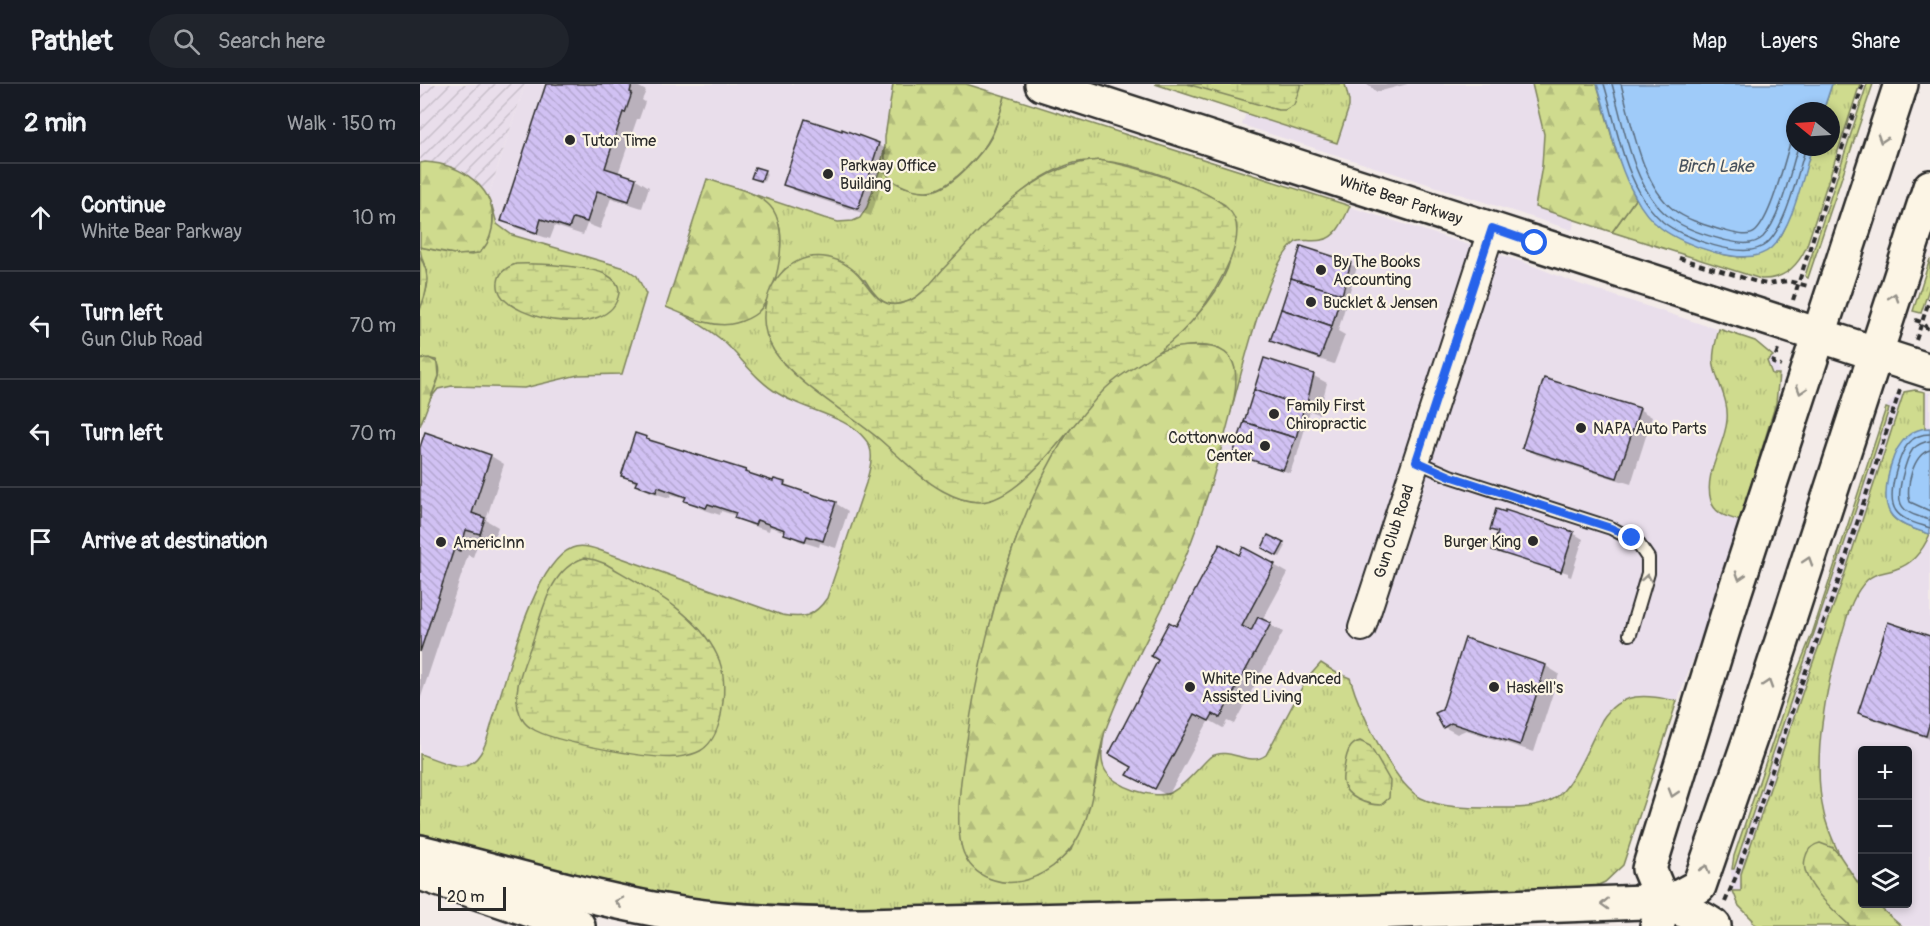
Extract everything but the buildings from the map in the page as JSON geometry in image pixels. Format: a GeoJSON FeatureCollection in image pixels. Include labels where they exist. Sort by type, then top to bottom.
{"type":"FeatureCollection","features":[{"type":"Feature","properties":{"kind":"main road","name":"White Bear Parkway"},"geometry":{"type":"LineString","coordinates":[[1042,84],[1919,367]]}},
{"type":"Feature","properties":{"kind":"main road"},"geometry":{"type":"LineString","coordinates":[[1660,915],[1649,869],[1734,594],[1901,84]]}},
{"type":"Feature","properties":{"kind":"main road"},"geometry":{"type":"LineString","coordinates":[[1660,915],[1699,886],[1753,730],[1930,187]]}},
{"type":"Feature","properties":{"kind":"main road"},"geometry":{"type":"LineString","coordinates":[[420,852],[639,906],[701,917],[784,924],[864,925],[1348,913],[1644,902],[1660,915],[1719,916]]}},
{"type":"Feature","properties":{"kind":"main road"},"geometry":{"type":"LineString","coordinates":[[420,873],[578,926]]}},
{"type":"Feature","properties":{"kind":"street","name":"Gun Club Road"},"geometry":{"type":"LineString","coordinates":[[1362,628],[1492,228]]}},
{"type":"Feature","properties":{"kind":"lane"},"geometry":{"type":"LineString","coordinates":[[1416,461],[1450,476],[1611,528],[1637,542],[1648,558],[1648,573],[1630,634]]}},
{"type":"Feature","properties":{"kind":"path"},"geometry":{"type":"LineString","coordinates":[[1798,284],[1863,84]]}},
{"type":"Feature","properties":{"kind":"path"},"geometry":{"type":"LineString","coordinates":[[1676,258],[1757,282],[1767,284],[1788,281],[1832,294]]}},
{"type":"Feature","properties":{"kind":"path"},"geometry":{"type":"LineString","coordinates":[[1719,916],[1737,874],[1799,690],[1919,367],[1921,322],[1930,298]]}},
{"type":"Feature","properties":{"kind":"path"},"geometry":{"type":"LineString","coordinates":[[1889,312],[1921,322],[1930,331]]}},
{"type":"Feature","properties":{"kind":"shaded area"},"geometry":{"type":"Polygon","coordinates":[[[420,84],[525,84],[420,404],[420,84]]]}},
{"type":"Feature","properties":{"kind":"shaded area"},"geometry":{"type":"Polygon","coordinates":[[[525,84],[966,84],[1526,263],[1579,284],[1759,343],[1773,356],[1778,366],[1780,381],[1777,397],[1720,589],[1670,720],[1627,856],[420,812],[420,404],[525,84]]]}},
{"type":"Feature","properties":{"kind":"shaded area"},"geometry":{"type":"Polygon","coordinates":[[[1255,84],[1620,84],[1572,230],[1242,125],[1255,84]]]}},
{"type":"Feature","properties":{"kind":"shaded area"},"geometry":{"type":"Polygon","coordinates":[[[1911,390],[1930,393],[1930,926],[1839,926],[1742,910],[1732,887],[1731,871],[1734,856],[1793,681],[1812,634],[1886,407],[1895,397],[1911,390]]]}},
{"type":"Feature","properties":{"kind":"green space"},"geometry":{"type":"Polygon","coordinates":[[[893,84],[966,84],[1005,96],[997,122],[987,143],[967,168],[942,187],[929,191],[911,189],[893,180],[885,171],[885,137],[893,84]]]}},
{"type":"Feature","properties":{"kind":"green space"},"geometry":{"type":"Polygon","coordinates":[[[1155,84],[1345,84],[1349,107],[1337,143],[1155,84]]]}},
{"type":"Feature","properties":{"kind":"green space"},"geometry":{"type":"Polygon","coordinates":[[[1187,84],[1300,84],[1300,87],[1294,105],[1285,110],[1278,110],[1187,84]]]}},
{"type":"Feature","properties":{"kind":"green space"},"geometry":{"type":"Polygon","coordinates":[[[1532,84],[1597,84],[1617,155],[1636,198],[1612,232],[1535,207],[1542,166],[1544,134],[1532,84]]]}},
{"type":"Feature","properties":{"kind":"green space"},"geometry":{"type":"Polygon","coordinates":[[[1832,84],[1860,84],[1840,145],[1840,102],[1826,102],[1832,84]]]}},
{"type":"Feature","properties":{"kind":"green space"},"geometry":{"type":"Polygon","coordinates":[[[1867,84],[1873,84],[1808,278],[1805,276],[1867,84]]]}},
{"type":"Feature","properties":{"kind":"green space"},"geometry":{"type":"Polygon","coordinates":[[[1005,96],[1350,206],[1332,236],[1322,240],[1296,242],[1285,254],[1274,273],[1255,323],[1229,418],[1235,394],[1219,349],[1196,346],[1157,352],[1191,322],[1220,284],[1231,257],[1232,246],[1225,205],[1173,179],[1152,172],[1110,162],[1091,161],[1074,163],[1056,170],[1038,180],[1004,207],[916,298],[904,303],[885,302],[872,291],[865,280],[785,269],[773,284],[780,255],[780,229],[769,207],[759,198],[744,191],[838,222],[853,221],[860,218],[867,207],[885,146],[887,171],[898,184],[925,191],[940,188],[949,184],[966,169],[988,143],[1005,96]]]}},
{"type":"Feature","properties":{"kind":"green space"},"geometry":{"type":"Polygon","coordinates":[[[1809,156],[1836,156],[1806,248],[1794,266],[1783,275],[1769,279],[1761,279],[1612,232],[1636,198],[1655,223],[1666,231],[1687,242],[1724,255],[1744,257],[1777,241],[1787,224],[1809,156]]]}},
{"type":"Feature","properties":{"kind":"green space"},"geometry":{"type":"Polygon","coordinates":[[[1099,160],[1173,180],[1212,197],[1226,207],[1234,217],[1237,228],[1235,245],[1217,287],[1191,322],[1171,342],[1112,382],[1031,474],[996,498],[979,502],[970,501],[943,491],[917,473],[866,428],[808,386],[783,363],[774,351],[765,330],[765,307],[776,279],[797,262],[809,257],[837,260],[856,272],[874,294],[885,303],[897,304],[912,300],[1013,199],[1053,173],[1075,164],[1099,160]]]}},
{"type":"Feature","properties":{"kind":"green space"},"geometry":{"type":"Polygon","coordinates":[[[420,163],[439,164],[464,173],[483,190],[490,202],[493,214],[488,242],[479,253],[459,255],[420,247],[420,163]]]}},
{"type":"Feature","properties":{"kind":"green space"},"geometry":{"type":"Polygon","coordinates":[[[707,179],[757,196],[770,206],[780,229],[781,245],[776,277],[764,304],[752,316],[727,325],[700,321],[666,307],[707,179]]]}},
{"type":"Feature","properties":{"kind":"green space"},"geometry":{"type":"Polygon","coordinates":[[[492,206],[497,224],[512,235],[625,268],[637,276],[646,294],[622,374],[578,375],[524,388],[452,386],[438,389],[430,399],[440,369],[436,360],[425,358],[420,360],[420,312],[428,279],[420,247],[472,255],[490,234],[493,222],[492,206]]]}},
{"type":"Feature","properties":{"kind":"green space"},"geometry":{"type":"Polygon","coordinates":[[[420,257],[426,270],[427,283],[420,309],[420,257]]]}},
{"type":"Feature","properties":{"kind":"green space"},"geometry":{"type":"Polygon","coordinates":[[[1930,259],[1930,286],[1921,313],[1913,311],[1930,259]]]}},
{"type":"Feature","properties":{"kind":"green space"},"geometry":{"type":"Polygon","coordinates":[[[516,264],[563,266],[599,272],[614,280],[619,293],[612,309],[597,318],[563,321],[533,315],[512,306],[499,291],[500,275],[507,268],[516,264]]]}},
{"type":"Feature","properties":{"kind":"green space"},"geometry":{"type":"Polygon","coordinates":[[[768,295],[765,306],[769,340],[784,364],[876,436],[928,481],[1039,465],[1085,410],[1057,454],[1023,522],[998,594],[991,619],[963,770],[960,808],[961,845],[1037,876],[1057,863],[1071,850],[1095,784],[1104,733],[1102,761],[1110,776],[1136,791],[1156,795],[1172,792],[1210,757],[1217,754],[1225,753],[1252,759],[1266,755],[1306,680],[1321,663],[1350,678],[1378,744],[1399,778],[1410,790],[1430,802],[1459,807],[1522,808],[1553,800],[1571,780],[1609,710],[1626,699],[1635,697],[1645,696],[1677,701],[1623,865],[1605,882],[1592,888],[911,915],[688,905],[467,848],[420,833],[420,754],[458,766],[469,764],[479,756],[488,736],[523,623],[534,598],[545,576],[558,558],[572,548],[582,546],[596,549],[782,615],[796,617],[808,615],[813,613],[827,598],[868,477],[871,454],[868,444],[857,431],[847,425],[789,400],[771,389],[722,340],[680,312],[718,323],[740,321],[751,316],[760,308],[768,295]]]}},
{"type":"Feature","properties":{"kind":"green space"},"geometry":{"type":"Polygon","coordinates":[[[1719,329],[1755,341],[1773,356],[1767,361],[1772,374],[1779,374],[1776,403],[1740,521],[1723,515],[1716,509],[1709,491],[1712,470],[1723,440],[1727,420],[1726,406],[1714,361],[1719,329]]]}},
{"type":"Feature","properties":{"kind":"green space"},"geometry":{"type":"Polygon","coordinates":[[[1196,346],[1220,350],[1231,359],[1236,376],[1232,407],[1220,454],[1188,551],[1106,729],[1092,796],[1083,826],[1068,852],[1044,872],[1015,882],[990,879],[970,864],[961,845],[959,816],[961,783],[975,692],[987,637],[1003,579],[1023,521],[1049,466],[1079,417],[1116,378],[1158,352],[1177,347],[1196,346]]]}},
{"type":"Feature","properties":{"kind":"green space"},"geometry":{"type":"Polygon","coordinates":[[[429,358],[438,363],[439,376],[420,426],[420,360],[429,358]]]}},
{"type":"Feature","properties":{"kind":"green space"},"geometry":{"type":"Polygon","coordinates":[[[1915,390],[1925,392],[1925,428],[1908,439],[1895,456],[1887,495],[1889,510],[1895,519],[1930,534],[1921,551],[1912,560],[1902,567],[1870,577],[1854,598],[1836,654],[1822,723],[1820,793],[1827,825],[1840,856],[1833,848],[1836,912],[1850,926],[1758,926],[1739,906],[1733,891],[1741,891],[1741,874],[1841,585],[1904,392],[1915,390]]]}},
{"type":"Feature","properties":{"kind":"green space"},"geometry":{"type":"Polygon","coordinates":[[[1886,408],[1889,409],[1851,524],[1734,869],[1732,869],[1734,856],[1793,681],[1812,634],[1886,408]]]}},
{"type":"Feature","properties":{"kind":"green space"},"geometry":{"type":"Polygon","coordinates":[[[584,558],[606,564],[669,602],[697,626],[708,640],[722,668],[724,695],[716,733],[705,748],[686,756],[647,756],[559,739],[529,727],[523,720],[517,705],[518,686],[545,604],[563,571],[572,563],[584,558]]]}},
{"type":"Feature","properties":{"kind":"green space"},"geometry":{"type":"Polygon","coordinates":[[[1360,741],[1370,746],[1390,781],[1389,798],[1381,805],[1358,800],[1348,792],[1343,782],[1348,752],[1353,744],[1360,741]]]}},
{"type":"Feature","properties":{"kind":"green space"},"geometry":{"type":"Polygon","coordinates":[[[1820,843],[1833,848],[1840,856],[1858,883],[1858,908],[1881,908],[1901,926],[1850,926],[1820,896],[1807,877],[1805,859],[1808,851],[1820,843]]]}},
{"type":"Feature","properties":{"kind":"water","name":"Birch Lake"},"geometry":{"type":"Polygon","coordinates":[[[1597,84],[1832,84],[1826,102],[1786,102],[1786,156],[1809,156],[1791,214],[1779,239],[1761,254],[1747,257],[1699,248],[1671,235],[1646,214],[1622,169],[1597,84]]]}},
{"type":"Feature","properties":{"kind":"water"},"geometry":{"type":"Polygon","coordinates":[[[1930,428],[1930,534],[1897,521],[1890,513],[1886,497],[1888,476],[1898,448],[1911,434],[1930,428]]]}},
{"type":"Feature","properties":{"kind":"place","name":"Tutor Time"},"geometry":{"type":"Point","coordinates":[570,140]}},
{"type":"Feature","properties":{"kind":"place","name":"Parkway Office Building"},"geometry":{"type":"Point","coordinates":[828,174]}},
{"type":"Feature","properties":{"kind":"place","name":"By The Books Accounting"},"geometry":{"type":"Point","coordinates":[1321,270]}},
{"type":"Feature","properties":{"kind":"place","name":"Bucklet & Jensen"},"geometry":{"type":"Point","coordinates":[1311,302]}},
{"type":"Feature","properties":{"kind":"place","name":"Family First Chiropractic"},"geometry":{"type":"Point","coordinates":[1274,414]}},
{"type":"Feature","properties":{"kind":"place","name":"NAPA Auto Parts"},"geometry":{"type":"Point","coordinates":[1581,428]}},
{"type":"Feature","properties":{"kind":"place","name":"Cottonwood Center"},"geometry":{"type":"Point","coordinates":[1265,446]}},
{"type":"Feature","properties":{"kind":"place","name":"Burger King"},"geometry":{"type":"Point","coordinates":[1533,541]}},
{"type":"Feature","properties":{"kind":"place","name":"AmericInn"},"geometry":{"type":"Point","coordinates":[441,542]}},
{"type":"Feature","properties":{"kind":"place","name":"White Pine Advanced Assisted Living"},"geometry":{"type":"Point","coordinates":[1190,687]}},
{"type":"Feature","properties":{"kind":"place","name":"Haskell's"},"geometry":{"type":"Point","coordinates":[1494,687]}},
{"type":"Feature","properties":{"kind":"route"},"geometry":{"type":"LineString","coordinates":[[1535,243],[1492,228],[1416,461],[1450,476],[1611,528],[1632,538]]}}]}
